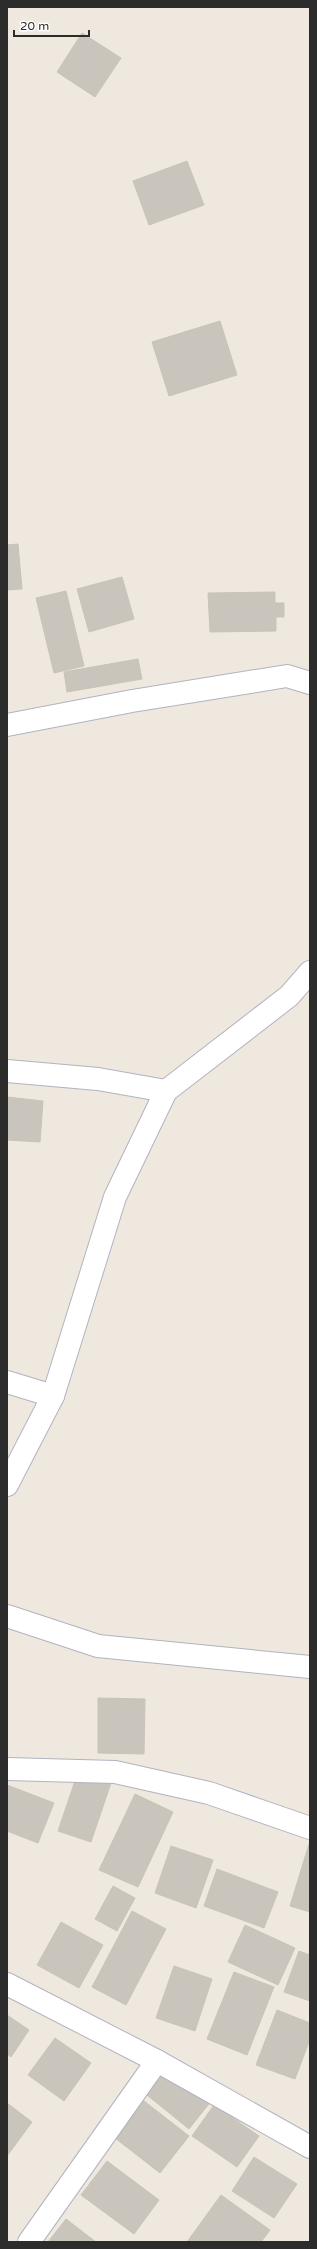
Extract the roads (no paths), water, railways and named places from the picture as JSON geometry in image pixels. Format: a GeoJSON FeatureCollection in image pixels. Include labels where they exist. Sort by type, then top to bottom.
{"type":"FeatureCollection","features":[{"type":"Feature","properties":{"kind":"street"},"geometry":{"type":"LineString","coordinates":[[7,725],[132,701],[287,676],[310,683]]}},
{"type":"Feature","properties":{"kind":"street"},"geometry":{"type":"LineString","coordinates":[[7,1485],[53,1396],[115,1197],[166,1091],[289,996],[310,972]]}},
{"type":"Feature","properties":{"kind":"street"},"geometry":{"type":"LineString","coordinates":[[7,1071],[98,1078],[166,1091]]}},
{"type":"Feature","properties":{"kind":"street"},"geometry":{"type":"LineString","coordinates":[[7,1382],[53,1396]]}},
{"type":"Feature","properties":{"kind":"street"},"geometry":{"type":"LineString","coordinates":[[7,1616],[98,1646],[310,1668]]}},
{"type":"Feature","properties":{"kind":"street"},"geometry":{"type":"LineString","coordinates":[[7,1769],[115,1772],[209,1792],[310,1828]]}},
{"type":"Feature","properties":{"kind":"street"},"geometry":{"type":"LineString","coordinates":[[7,1984],[157,2061],[310,2147]]}},
{"type":"Feature","properties":{"kind":"street"},"geometry":{"type":"LineString","coordinates":[[29,2242],[157,2061]]}}]}
